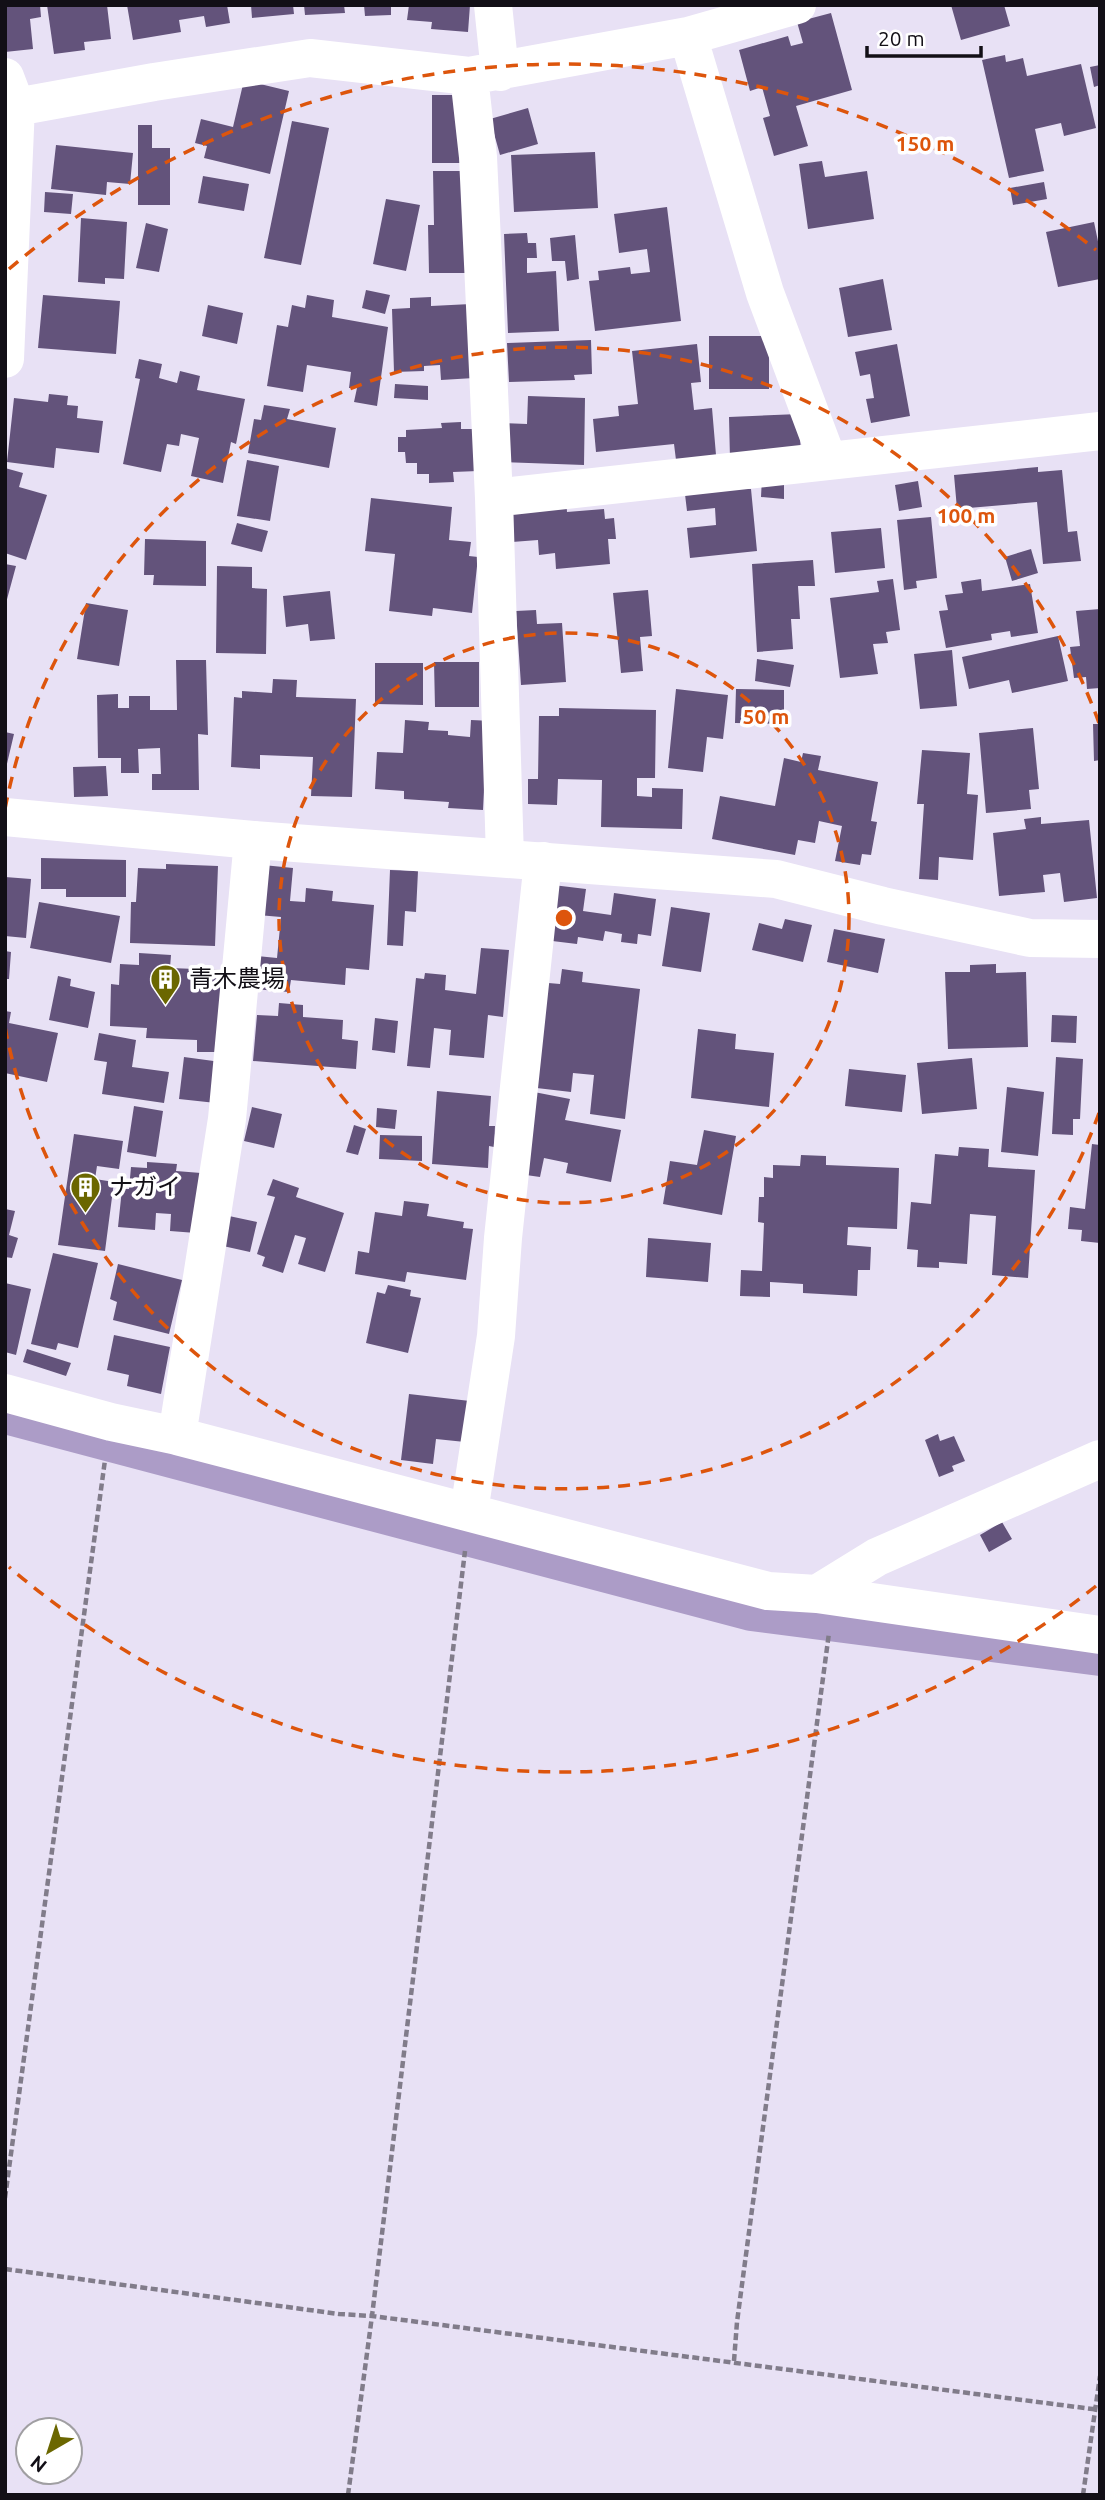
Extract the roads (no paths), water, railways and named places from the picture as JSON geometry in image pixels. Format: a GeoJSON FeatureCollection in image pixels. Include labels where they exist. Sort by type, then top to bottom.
{"type":"FeatureCollection","features":[{"type":"Feature","properties":{"kind":"street"},"geometry":{"type":"LineString","coordinates":[[493,5],[478,157],[494,498],[505,858]]}},
{"type":"Feature","properties":{"kind":"street"},"geometry":{"type":"LineString","coordinates":[[5,359],[9,98],[310,58],[485,74],[688,36],[797,5]]}},
{"type":"Feature","properties":{"kind":"street"},"geometry":{"type":"LineString","coordinates":[[688,36],[765,293],[828,461]]}},
{"type":"Feature","properties":{"kind":"street"},"geometry":{"type":"LineString","coordinates":[[494,498],[1100,431]]}},
{"type":"Feature","properties":{"kind":"street"},"geometry":{"type":"LineString","coordinates":[[5,817],[253,840],[776,879],[1030,938],[1100,939]]}},
{"type":"Feature","properties":{"kind":"street"},"geometry":{"type":"LineString","coordinates":[[177,1436],[227,1119],[253,840]]}},
{"type":"Feature","properties":{"kind":"street"},"geometry":{"type":"LineString","coordinates":[[469,1513],[496,1336],[503,1238],[543,861]]}},
{"type":"Feature","properties":{"kind":"street"},"geometry":{"type":"LineString","coordinates":[[5,1393],[768,1591],[825,1595],[1100,1635]]}},
{"type":"Feature","properties":{"kind":"street"},"geometry":{"type":"LineString","coordinates":[[825,1595],[877,1557],[1100,1459]]}},
{"type":"Feature","properties":{"kind":"waterway"},"geometry":{"type":"LineString","coordinates":[[5,1414],[751,1611],[1100,1656]]}},
{"type":"Feature","properties":{"kind":"place","name":"青木農場"},"geometry":{"type":"Point","coordinates":[166,1006]}},
{"type":"Feature","properties":{"kind":"place","name":"ナガイ"},"geometry":{"type":"Point","coordinates":[86,1214]}}]}
